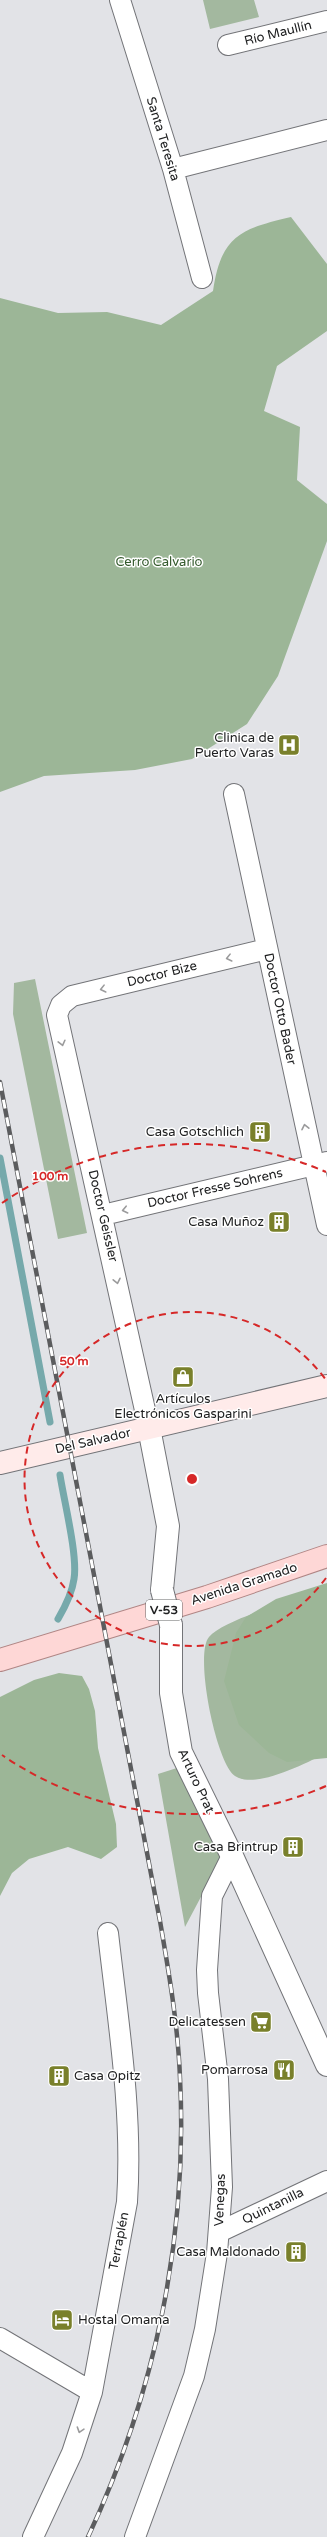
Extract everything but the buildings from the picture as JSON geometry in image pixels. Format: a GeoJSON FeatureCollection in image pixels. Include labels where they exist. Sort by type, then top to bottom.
{"type":"FeatureCollection","features":[{"type":"Feature","properties":{"kind":"main road","name":"Del Salvador"},"geometry":{"type":"LineString","coordinates":[[0,1463],[327,1386]]}},
{"type":"Feature","properties":{"kind":"main road","name":"Avenida Gramado"},"geometry":{"type":"LineString","coordinates":[[0,1660],[214,1594],[327,1556]]}},
{"type":"Feature","properties":{"kind":"street","name":"Santa Teresita"},"geometry":{"type":"LineString","coordinates":[[120,0],[173,169],[202,278]]}},
{"type":"Feature","properties":{"kind":"street","name":"Río Maullín"},"geometry":{"type":"LineString","coordinates":[[228,45],[327,21]]}},
{"type":"Feature","properties":{"kind":"street"},"geometry":{"type":"LineString","coordinates":[[173,169],[327,130]]}},
{"type":"Feature","properties":{"kind":"street","name":"Doctor Otto Bader"},"geometry":{"type":"LineString","coordinates":[[234,794],[267,949],[320,1163],[327,1225]]}},
{"type":"Feature","properties":{"kind":"street","name":"Doctor Bize"},"geometry":{"type":"LineString","coordinates":[[61,1005],[72,996],[267,949]]}},
{"type":"Feature","properties":{"kind":"street","name":"Doctor Geissler"},"geometry":{"type":"LineString","coordinates":[[61,1005],[57,1015],[59,1030],[103,1215],[149,1428]]}},
{"type":"Feature","properties":{"kind":"street","name":"Doctor Fresse Sohrens"},"geometry":{"type":"LineString","coordinates":[[103,1215],[320,1163]]}},
{"type":"Feature","properties":{"kind":"street","name":"Arturo Prat"},"geometry":{"type":"LineString","coordinates":[[149,1428],[168,1526],[162,1590],[171,1625],[171,1693],[181,1752],[232,1856],[327,2065]]}},
{"type":"Feature","properties":{"kind":"street","name":"Venegas"},"geometry":{"type":"LineString","coordinates":[[135,2537],[194,2376],[205,2329],[219,2232],[222,2187],[218,2079],[208,1994],[207,1970],[212,1896],[232,1856]]}},
{"type":"Feature","properties":{"kind":"street","name":"Terraplén"},"geometry":{"type":"LineString","coordinates":[[33,2537],[72,2453],[92,2392],[127,2202],[129,2174],[126,2101],[108,1933]]}},
{"type":"Feature","properties":{"kind":"street","name":"Quintanilla"},"geometry":{"type":"LineString","coordinates":[[219,2232],[327,2180]]}},
{"type":"Feature","properties":{"kind":"street"},"geometry":{"type":"LineString","coordinates":[[0,2338],[92,2392]]}},
{"type":"Feature","properties":{"kind":"green space"},"geometry":{"type":"Polygon","coordinates":[[[203,0],[254,0],[259,17],[210,29],[203,0]]]}},
{"type":"Feature","properties":{"kind":"green space","name":"Cerro Calvario"},"geometry":{"type":"Polygon","coordinates":[[[291,217],[327,264],[327,331],[277,366],[264,411],[300,427],[297,480],[327,504],[327,541],[278,676],[247,724],[192,759],[135,770],[44,776],[0,792],[0,298],[58,313],[107,312],[161,325],[213,291],[221,258],[236,238],[246,231],[258,226],[291,217]]]}},
{"type":"Feature","properties":{"kind":"green space"},"geometry":{"type":"Polygon","coordinates":[[[35,979],[87,1233],[58,1239],[13,1014],[14,983],[35,979]]]}},
{"type":"Feature","properties":{"kind":"green space"},"geometry":{"type":"Polygon","coordinates":[[[327,1583],[327,1758],[287,1762],[269,1753],[239,1725],[224,1681],[236,1633],[246,1617],[276,1599],[327,1583]]]}},
{"type":"Feature","properties":{"kind":"green space"},"geometry":{"type":"Polygon","coordinates":[[[327,1589],[327,1753],[295,1768],[268,1777],[255,1780],[235,1776],[228,1767],[221,1751],[214,1731],[209,1708],[204,1664],[205,1647],[209,1637],[218,1630],[247,1616],[327,1589]]]}},
{"type":"Feature","properties":{"kind":"green space"},"geometry":{"type":"Polygon","coordinates":[[[59,1673],[82,1676],[89,1689],[95,1711],[98,1748],[116,1824],[117,1847],[101,1859],[68,1847],[29,1859],[12,1873],[0,1896],[0,1697],[34,1680],[59,1673]]]}},
{"type":"Feature","properties":{"kind":"green space"},"geometry":{"type":"Polygon","coordinates":[[[177,1768],[221,1859],[185,1927],[158,1774],[177,1768]]]}},
{"type":"Feature","properties":{"kind":"waterway"},"geometry":{"type":"LineString","coordinates":[[0,1158],[50,1422]]}},
{"type":"Feature","properties":{"kind":"waterway"},"geometry":{"type":"LineString","coordinates":[[58,1619],[72,1590],[75,1569],[60,1475]]}},
{"type":"Feature","properties":{"kind":"railway"},"geometry":{"type":"LineString","coordinates":[[0,1082],[160,1921],[173,1999],[179,2058],[181,2138],[178,2197],[172,2255],[162,2314],[149,2371],[132,2427],[112,2483],[88,2537]]}},
{"type":"Feature","properties":{"kind":"place","name":"Clinica de Puerto Varas"},"geometry":{"type":"Point","coordinates":[289,745]}},
{"type":"Feature","properties":{"kind":"place","name":"Casa Gotschlich"},"geometry":{"type":"Point","coordinates":[260,1132]}},
{"type":"Feature","properties":{"kind":"place","name":"Casa Muñoz"},"geometry":{"type":"Point","coordinates":[279,1222]}},
{"type":"Feature","properties":{"kind":"place","name":"Artículos Electrónicos Gasparini"},"geometry":{"type":"Point","coordinates":[183,1377]}},
{"type":"Feature","properties":{"kind":"place","name":"Casa Brintrup"},"geometry":{"type":"Point","coordinates":[293,1847]}},
{"type":"Feature","properties":{"kind":"place","name":"Delicatessen"},"geometry":{"type":"Point","coordinates":[261,2022]}},
{"type":"Feature","properties":{"kind":"place","name":"Pomarrosa"},"geometry":{"type":"Point","coordinates":[284,2070]}},
{"type":"Feature","properties":{"kind":"place","name":"Casa Opitz"},"geometry":{"type":"Point","coordinates":[59,2076]}},
{"type":"Feature","properties":{"kind":"place","name":"Casa Maldonado"},"geometry":{"type":"Point","coordinates":[296,2252]}},
{"type":"Feature","properties":{"kind":"place","name":"Hostal Omama"},"geometry":{"type":"Point","coordinates":[62,2320]}}]}
